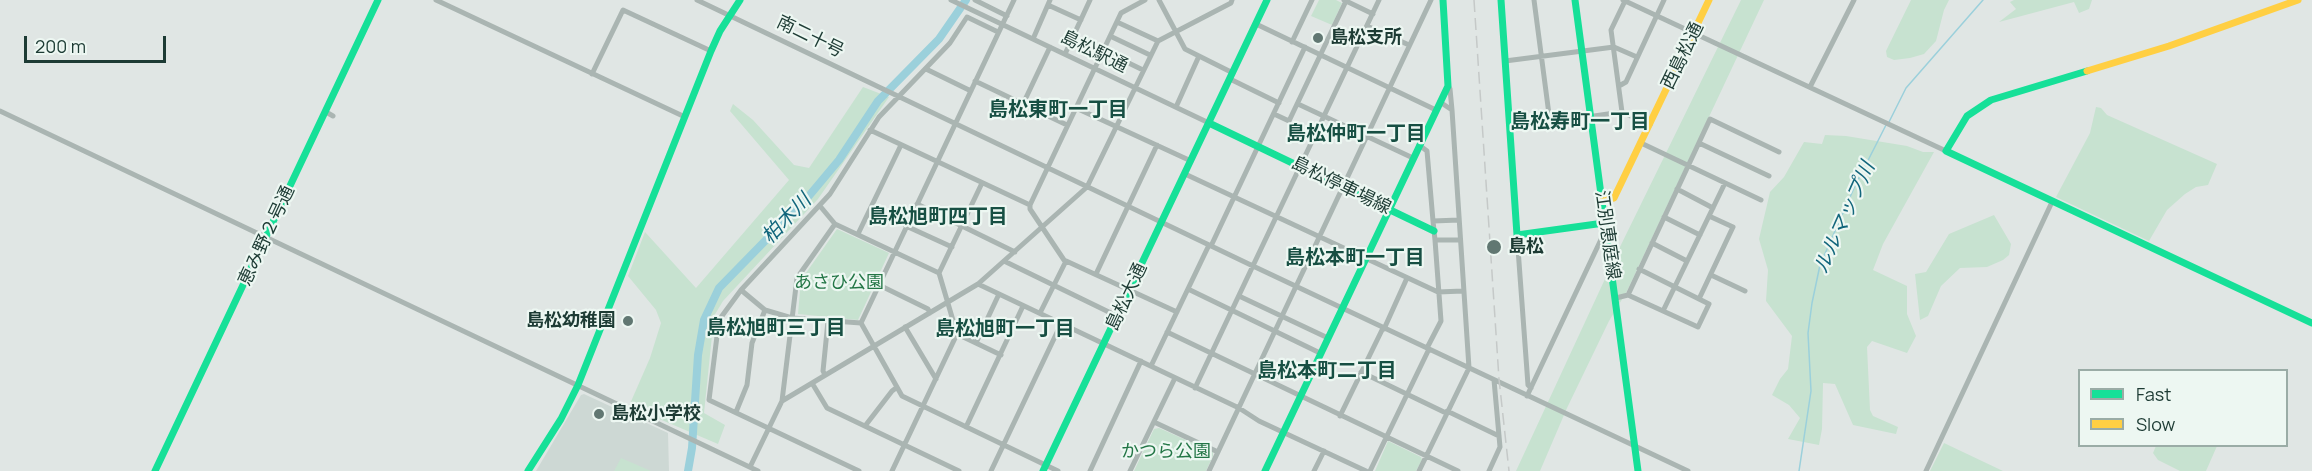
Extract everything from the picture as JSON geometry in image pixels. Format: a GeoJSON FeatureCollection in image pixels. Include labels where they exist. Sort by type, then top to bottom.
{"type":"FeatureCollection","features":[{"type":"Feature","properties":{"kind":"street","name":"恵み野２号通"},"geometry":{"type":"LineString","coordinates":[[155,471],[329,114],[378,0]]}},
{"type":"Feature","properties":{"kind":"street"},"geometry":{"type":"LineString","coordinates":[[436,0],[685,117]]}},
{"type":"Feature","properties":{"kind":"street","name":"南二十号"},"geometry":{"type":"LineString","coordinates":[[697,0],[1253,267],[1688,471]]}},
{"type":"Feature","properties":{"kind":"street"},"geometry":{"type":"LineString","coordinates":[[528,471],[561,419],[578,385],[711,51],[729,15],[740,0]]}},
{"type":"Feature","properties":{"kind":"street","name":"島松駅通"},"geometry":{"type":"LineString","coordinates":[[951,0],[1209,123]]}},
{"type":"Feature","properties":{"kind":"street"},"geometry":{"type":"LineString","coordinates":[[975,0],[1007,16]]}},
{"type":"Feature","properties":{"kind":"street"},"geometry":{"type":"LineString","coordinates":[[861,323],[1014,0]]}},
{"type":"Feature","properties":{"kind":"street"},"geometry":{"type":"LineString","coordinates":[[1065,54],[1090,0]]}},
{"type":"Feature","properties":{"kind":"street"},"geometry":{"type":"LineString","coordinates":[[1030,205],[1121,13],[1145,0]]}},
{"type":"Feature","properties":{"kind":"street"},"geometry":{"type":"LineString","coordinates":[[1159,0],[1185,49],[1279,103]]}},
{"type":"Feature","properties":{"kind":"street"},"geometry":{"type":"LineString","coordinates":[[782,401],[978,284],[1042,228],[1087,187],[1158,41],[1231,3],[1232,0]]}},
{"type":"Feature","properties":{"kind":"street"},"geometry":{"type":"LineString","coordinates":[[1209,123],[1267,0]]}},
{"type":"Feature","properties":{"kind":"street"},"geometry":{"type":"LineString","coordinates":[[1292,42],[1312,0]]}},
{"type":"Feature","properties":{"kind":"street"},"geometry":{"type":"LineString","coordinates":[[1274,114],[1289,122],[1345,0],[1373,14]]}},
{"type":"Feature","properties":{"kind":"street"},"geometry":{"type":"LineString","coordinates":[[1195,388],[1379,0]]}},
{"type":"Feature","properties":{"kind":"street"},"geometry":{"type":"LineString","coordinates":[[1209,471],[1431,0]]}},
{"type":"Feature","properties":{"kind":"street"},"geometry":{"type":"LineString","coordinates":[[1419,471],[1468,368],[1443,0]]}},
{"type":"Feature","properties":{"kind":"street"},"geometry":{"type":"LineString","coordinates":[[1501,0],[1528,385],[1531,388]]}},
{"type":"Feature","properties":{"kind":"street"},"geometry":{"type":"LineString","coordinates":[[1534,0],[1550,122]]}},
{"type":"Feature","properties":{"kind":"street","name":"江別恵庭線"},"geometry":{"type":"LineString","coordinates":[[1575,0],[1638,471]]}},
{"type":"Feature","properties":{"kind":"street"},"geometry":{"type":"LineString","coordinates":[[1619,86],[1626,82],[1664,0]]}},
{"type":"Feature","properties":{"kind":"street","name":"西島松通"},"geometry":{"type":"LineString","coordinates":[[1602,200],[1614,198],[1709,0]]}},
{"type":"Feature","properties":{"kind":"street"},"geometry":{"type":"LineString","coordinates":[[1810,87],[1854,0]]}},
{"type":"Feature","properties":{"kind":"street"},"geometry":{"type":"LineString","coordinates":[[1946,151],[1967,116],[1991,100],[2169,46],[2298,0]]}},
{"type":"Feature","properties":{"kind":"street"},"geometry":{"type":"LineString","coordinates":[[1622,112],[1611,30],[1624,1],[1887,122],[2312,323]]}},
{"type":"Feature","properties":{"kind":"street"},"geometry":{"type":"LineString","coordinates":[[1033,39],[1049,3],[1082,20]]}},
{"type":"Feature","properties":{"kind":"street"},"geometry":{"type":"LineString","coordinates":[[592,74],[623,10],[711,51]]}},
{"type":"Feature","properties":{"kind":"street"},"geometry":{"type":"LineString","coordinates":[[859,471],[709,400],[719,320],[741,290],[830,194],[870,130],[896,95],[926,69],[950,43],[967,17],[998,32]]}},
{"type":"Feature","properties":{"kind":"street"},"geometry":{"type":"LineString","coordinates":[[1117,22],[1158,41]]}},
{"type":"Feature","properties":{"kind":"street"},"geometry":{"type":"LineString","coordinates":[[1256,24],[1436,110]]}},
{"type":"Feature","properties":{"kind":"street"},"geometry":{"type":"LineString","coordinates":[[1368,26],[1409,45]]}},
{"type":"Feature","properties":{"kind":"street"},"geometry":{"type":"LineString","coordinates":[[1110,36],[1150,55]]}},
{"type":"Feature","properties":{"kind":"street"},"geometry":{"type":"LineString","coordinates":[[1023,104],[1050,47]]}},
{"type":"Feature","properties":{"kind":"street"},"geometry":{"type":"LineString","coordinates":[[1151,366],[1305,47]]}},
{"type":"Feature","properties":{"kind":"street"},"geometry":{"type":"LineString","coordinates":[[1505,61],[1614,47],[1637,57]]}},
{"type":"Feature","properties":{"kind":"street"},"geometry":{"type":"LineString","coordinates":[[1104,51],[1143,69]]}},
{"type":"Feature","properties":{"kind":"street"},"geometry":{"type":"LineString","coordinates":[[1176,107],[1199,56]]}},
{"type":"Feature","properties":{"kind":"street"},"geometry":{"type":"LineString","coordinates":[[926,69],[971,91]]}},
{"type":"Feature","properties":{"kind":"street"},"geometry":{"type":"LineString","coordinates":[[975,81],[1067,125]]}},
{"type":"Feature","properties":{"kind":"street"},"geometry":{"type":"LineString","coordinates":[[1265,471],[1448,86]]}},
{"type":"Feature","properties":{"kind":"street"},"geometry":{"type":"LineString","coordinates":[[1440,102],[1452,110]]}},
{"type":"Feature","properties":{"kind":"street"},"geometry":{"type":"LineString","coordinates":[[1298,104],[1413,158]]}},
{"type":"Feature","properties":{"kind":"street"},"geometry":{"type":"LineString","coordinates":[[1076,108],[1191,161]]}},
{"type":"Feature","properties":{"kind":"street"},"geometry":{"type":"LineString","coordinates":[[0,111],[758,471]]}},
{"type":"Feature","properties":{"kind":"street"},"geometry":{"type":"LineString","coordinates":[[1510,128],[1622,112],[1650,125]]}},
{"type":"Feature","properties":{"kind":"street"},"geometry":{"type":"LineString","coordinates":[[1628,295],[1710,119],[1779,152]]}},
{"type":"Feature","properties":{"kind":"street","name":"島松停車場線"},"geometry":{"type":"LineString","coordinates":[[1209,123],[1434,231]]}},
{"type":"Feature","properties":{"kind":"street","name":"島松大通"},"geometry":{"type":"LineString","coordinates":[[1044,468],[1209,123]]}},
{"type":"Feature","properties":{"kind":"street"},"geometry":{"type":"LineString","coordinates":[[870,130],[1030,205],[1042,228],[1066,261],[1177,312]]}},
{"type":"Feature","properties":{"kind":"street"},"geometry":{"type":"LineString","coordinates":[[1641,143],[1761,200]]}},
{"type":"Feature","properties":{"kind":"street"},"geometry":{"type":"LineString","coordinates":[[1699,143],[1769,176]]}},
{"type":"Feature","properties":{"kind":"street"},"geometry":{"type":"LineString","coordinates":[[858,234],[901,145]]}},
{"type":"Feature","properties":{"kind":"street"},"geometry":{"type":"LineString","coordinates":[[1096,274],[1157,145]]}},
{"type":"Feature","properties":{"kind":"street"},"geometry":{"type":"LineString","coordinates":[[978,284],[1368,471],[1407,394],[1440,321],[1427,151],[1419,145]]}},
{"type":"Feature","properties":{"kind":"street"},"geometry":{"type":"LineString","coordinates":[[1185,174],[1438,292],[1463,291]]}},
{"type":"Feature","properties":{"kind":"street"},"geometry":{"type":"LineString","coordinates":[[892,471],[957,334],[939,273],[982,183]]}},
{"type":"Feature","properties":{"kind":"street"},"geometry":{"type":"LineString","coordinates":[[1663,311],[1725,183]]}},
{"type":"Feature","properties":{"kind":"street"},"geometry":{"type":"LineString","coordinates":[[1677,189],[1713,208]]}},
{"type":"Feature","properties":{"kind":"street"},"geometry":{"type":"LineString","coordinates":[[1926,471],[2052,202]]}},
{"type":"Feature","properties":{"kind":"street"},"geometry":{"type":"LineString","coordinates":[[917,204],[1015,252]]}},
{"type":"Feature","properties":{"kind":"street"},"geometry":{"type":"LineString","coordinates":[[820,206],[835,224],[939,273]]}},
{"type":"Feature","properties":{"kind":"street"},"geometry":{"type":"LineString","coordinates":[[1699,299],[1733,227],[1709,216]]}},
{"type":"Feature","properties":{"kind":"street"},"geometry":{"type":"LineString","coordinates":[[1664,217],[1700,235]]}},
{"type":"Feature","properties":{"kind":"street"},"geometry":{"type":"LineString","coordinates":[[1433,221],[1458,220]]}},
{"type":"Feature","properties":{"kind":"street"},"geometry":{"type":"LineString","coordinates":[[750,467],[782,401],[797,278],[835,224]]}},
{"type":"Feature","properties":{"kind":"street"},"geometry":{"type":"LineString","coordinates":[[906,226],[952,247]]}},
{"type":"Feature","properties":{"kind":"street"},"geometry":{"type":"LineString","coordinates":[[1517,235],[1604,227],[1527,396]]}},
{"type":"Feature","properties":{"kind":"street"},"geometry":{"type":"LineString","coordinates":[[1435,240],[1460,240]]}},
{"type":"Feature","properties":{"kind":"street"},"geometry":{"type":"LineString","coordinates":[[1652,243],[1687,261]]}},
{"type":"Feature","properties":{"kind":"street"},"geometry":{"type":"LineString","coordinates":[[1004,261],[1117,316]]}},
{"type":"Feature","properties":{"kind":"street"},"geometry":{"type":"LineString","coordinates":[[1040,314],[1066,261]]}},
{"type":"Feature","properties":{"kind":"street"},"geometry":{"type":"LineString","coordinates":[[1616,298],[1628,295],[1698,327],[1708,304],[1639,270]]}},
{"type":"Feature","properties":{"kind":"street"},"geometry":{"type":"LineString","coordinates":[[1711,274],[1745,291]]}},
{"type":"Feature","properties":{"kind":"street"},"geometry":{"type":"LineString","coordinates":[[1340,416],[1407,278]]}},
{"type":"Feature","properties":{"kind":"street"},"geometry":{"type":"LineString","coordinates":[[879,285],[928,309],[930,313]]}},
{"type":"Feature","properties":{"kind":"street"},"geometry":{"type":"LineString","coordinates":[[1188,289],[1320,353]]}},
{"type":"Feature","properties":{"kind":"street"},"geometry":{"type":"LineString","coordinates":[[741,290],[765,310],[792,318],[861,323]]}},
{"type":"Feature","properties":{"kind":"street"},"geometry":{"type":"LineString","coordinates":[[976,343],[999,294]]}},
{"type":"Feature","properties":{"kind":"street"},"geometry":{"type":"LineString","coordinates":[[1239,296],[1328,338]]}},
{"type":"Feature","properties":{"kind":"street"},"geometry":{"type":"LineString","coordinates":[[966,427],[1023,306]]}},
{"type":"Feature","properties":{"kind":"street"},"geometry":{"type":"LineString","coordinates":[[736,412],[747,384],[752,343],[765,310]]}},
{"type":"Feature","properties":{"kind":"street"},"geometry":{"type":"LineString","coordinates":[[825,375],[823,371],[828,321]]}},
{"type":"Feature","properties":{"kind":"street"},"geometry":{"type":"LineString","coordinates":[[861,323],[902,396],[1004,445],[1044,468],[1058,471]]}},
{"type":"Feature","properties":{"kind":"street"},"geometry":{"type":"LineString","coordinates":[[991,471],[1062,324]]}},
{"type":"Feature","properties":{"kind":"street"},"geometry":{"type":"LineString","coordinates":[[904,327],[936,379]]}},
{"type":"Feature","properties":{"kind":"street"},"geometry":{"type":"LineString","coordinates":[[1167,332],[1458,471]]}},
{"type":"Feature","properties":{"kind":"street"},"geometry":{"type":"LineString","coordinates":[[957,334],[1001,355]]}},
{"type":"Feature","properties":{"kind":"street"},"geometry":{"type":"LineString","coordinates":[[1090,471],[1141,362]]}},
{"type":"Feature","properties":{"kind":"street"},"geometry":{"type":"LineString","coordinates":[[1362,372],[1499,436]]}},
{"type":"Feature","properties":{"kind":"street"},"geometry":{"type":"LineString","coordinates":[[1130,471],[1174,378]]}},
{"type":"Feature","properties":{"kind":"street"},"geometry":{"type":"LineString","coordinates":[[1489,471],[1500,447],[1494,380]]}},
{"type":"Feature","properties":{"kind":"street"},"geometry":{"type":"LineString","coordinates":[[812,383],[827,408],[959,471]]}},
{"type":"Feature","properties":{"kind":"street"},"geometry":{"type":"LineString","coordinates":[[865,426],[896,388]]}},
{"type":"Feature","properties":{"kind":"street"},"geometry":{"type":"LineString","coordinates":[[1154,422],[1218,452]]}},
{"type":"Feature","properties":{"kind":"street"},"geometry":{"type":"LineString","coordinates":[[1314,471],[1324,451]]}},
{"type":"Feature","properties":{"kind":"shaded area","name":"島松小学校"},"geometry":{"type":"Polygon","coordinates":[[[584,394],[668,433],[669,471],[536,471],[581,395],[584,394]]]}},
{"type":"Feature","properties":{"kind":"green space"},"geometry":{"type":"Polygon","coordinates":[[[1319,0],[1336,0],[1342,3],[1332,25],[1311,16],[1319,0]]]}},
{"type":"Feature","properties":{"kind":"green space"},"geometry":{"type":"Polygon","coordinates":[[[1741,0],[1764,0],[1627,291],[1609,321],[1567,408],[1540,471],[1516,471],[1617,253],[1741,0]]]}},
{"type":"Feature","properties":{"kind":"green space"},"geometry":{"type":"Polygon","coordinates":[[[1911,0],[1949,0],[1936,41],[1924,54],[1894,60],[1887,57],[1886,51],[1911,0]]]}},
{"type":"Feature","properties":{"kind":"green space"},"geometry":{"type":"Polygon","coordinates":[[[2014,0],[2092,0],[2089,9],[2079,13],[2074,2],[1999,22],[2016,9],[2010,2],[2014,0]]]}},
{"type":"Feature","properties":{"kind":"green space"},"geometry":{"type":"Polygon","coordinates":[[[863,87],[889,97],[818,199],[723,301],[714,316],[704,413],[725,425],[718,444],[629,406],[650,358],[661,323],[656,310],[628,276],[645,232],[696,288],[789,180],[730,111],[733,104],[753,120],[794,165],[809,168],[863,87]]]}},
{"type":"Feature","properties":{"kind":"green space"},"geometry":{"type":"Polygon","coordinates":[[[2096,107],[2101,108],[2107,115],[2217,164],[2208,185],[2196,187],[2167,210],[2149,241],[2056,197],[2090,133],[2096,107]]]}},
{"type":"Feature","properties":{"kind":"green space"},"geometry":{"type":"Polygon","coordinates":[[[1825,135],[1846,136],[1907,146],[1923,152],[1934,152],[1883,244],[1873,270],[1907,286],[1907,314],[1916,336],[1907,353],[1872,341],[1867,347],[1870,410],[1873,416],[1898,427],[1896,434],[1853,425],[1835,384],[1823,383],[1822,429],[1819,445],[1788,439],[1800,418],[1789,405],[1772,395],[1788,369],[1792,336],[1766,301],[1768,270],[1759,239],[1770,192],[1784,177],[1804,142],[1822,144],[1825,135]]]}},
{"type":"Feature","properties":{"kind":"green space"},"geometry":{"type":"Polygon","coordinates":[[[1994,215],[2011,244],[2009,255],[1987,267],[1960,268],[1941,286],[1928,316],[1920,320],[1915,274],[1926,272],[1949,234],[1994,215]]]}},
{"type":"Feature","properties":{"kind":"green space","name":"あさひ公園"},"geometry":{"type":"Polygon","coordinates":[[[837,229],[889,253],[858,320],[798,314],[801,280],[837,229]]]}},
{"type":"Feature","properties":{"kind":"green space","name":"かつら公園"},"geometry":{"type":"Polygon","coordinates":[[[1159,428],[1213,452],[1206,471],[1134,471],[1154,429],[1159,428]]]}},
{"type":"Feature","properties":{"kind":"green space"},"geometry":{"type":"Polygon","coordinates":[[[1388,441],[1421,457],[1422,460],[1416,471],[1375,471],[1388,441]]]}},
{"type":"Feature","properties":{"kind":"green space"},"geometry":{"type":"Polygon","coordinates":[[[1944,443],[2003,471],[1930,471],[1944,443]]]}},
{"type":"Feature","properties":{"kind":"green space"},"geometry":{"type":"Polygon","coordinates":[[[2156,447],[2217,447],[2206,471],[2180,471],[2158,460],[2153,453],[2156,447]]]}},
{"type":"Feature","properties":{"kind":"green space"},"geometry":{"type":"Polygon","coordinates":[[[621,458],[651,471],[614,471],[621,458]]]}},
{"type":"Feature","properties":{"kind":"waterway","name":"柏木川"},"geometry":{"type":"LineString","coordinates":[[688,471],[692,448],[698,355],[704,320],[719,288],[808,197],[839,160],[878,101],[939,39],[966,0]]}},
{"type":"Feature","properties":{"kind":"waterway","name":"ルルマップ川"},"geometry":{"type":"LineString","coordinates":[[1889,122],[1906,88],[1983,0]]}},
{"type":"Feature","properties":{"kind":"waterway","name":"ルルマップ川"},"geometry":{"type":"LineString","coordinates":[[1799,471],[1811,391],[1808,333],[1820,265],[1854,188],[1886,125]]}},
{"type":"Feature","properties":{"kind":"railway"},"geometry":{"type":"LineString","coordinates":[[1474,0],[1499,379],[1509,471]]}},
{"type":"Feature","properties":{"kind":"traffic: fast"},"geometry":{"type":"LineString","coordinates":[[155,471],[378,0]]}},
{"type":"Feature","properties":{"kind":"traffic: fast"},"geometry":{"type":"LineString","coordinates":[[528,471],[561,419],[578,385],[711,51],[720,31],[740,0]]}},
{"type":"Feature","properties":{"kind":"traffic: fast"},"geometry":{"type":"LineString","coordinates":[[1043,471],[1267,0]]}},
{"type":"Feature","properties":{"kind":"traffic: fast"},"geometry":{"type":"LineString","coordinates":[[1265,471],[1448,86],[1443,0]]}},
{"type":"Feature","properties":{"kind":"traffic: fast"},"geometry":{"type":"LineString","coordinates":[[1501,0],[1517,235],[1604,223]]}},
{"type":"Feature","properties":{"kind":"traffic: fast"},"geometry":{"type":"LineString","coordinates":[[1575,0],[1638,471]]}},
{"type":"Feature","properties":{"kind":"traffic: fast"},"geometry":{"type":"LineString","coordinates":[[2087,71],[1991,100],[1967,116],[1946,151],[2312,323]]}},
{"type":"Feature","properties":{"kind":"traffic: fast"},"geometry":{"type":"LineString","coordinates":[[1209,123],[1434,231]]}},
{"type":"Feature","properties":{"kind":"traffic: slow"},"geometry":{"type":"LineString","coordinates":[[1602,200],[1614,198],[1709,0]]}},
{"type":"Feature","properties":{"kind":"traffic: slow"},"geometry":{"type":"LineString","coordinates":[[2087,71],[2169,46],[2298,0]]}},
{"type":"Feature","properties":{"kind":"place","name":"島松支所"},"geometry":{"type":"Point","coordinates":[1318,38]}},
{"type":"Feature","properties":{"kind":"place","name":"島松"},"geometry":{"type":"Point","coordinates":[1494,247]}},
{"type":"Feature","properties":{"kind":"place","name":"島松幼稚園"},"geometry":{"type":"Point","coordinates":[628,321]}},
{"type":"Feature","properties":{"kind":"place","name":"島松小学校"},"geometry":{"type":"Point","coordinates":[599,414]}},
{"type":"Feature","properties":{"kind":"district","name":"島松東町一丁目"},"geometry":{"type":"Point","coordinates":[1058,110]}},
{"type":"Feature","properties":{"kind":"district","name":"島松寿町一丁目"},"geometry":{"type":"Point","coordinates":[1580,122]}},
{"type":"Feature","properties":{"kind":"district","name":"島松仲町一丁目"},"geometry":{"type":"Point","coordinates":[1356,134]}},
{"type":"Feature","properties":{"kind":"district","name":"島松旭町四丁目"},"geometry":{"type":"Point","coordinates":[938,217]}},
{"type":"Feature","properties":{"kind":"district","name":"島松本町一丁目"},"geometry":{"type":"Point","coordinates":[1355,258]}},
{"type":"Feature","properties":{"kind":"district","name":"島松旭町三丁目"},"geometry":{"type":"Point","coordinates":[776,328]}},
{"type":"Feature","properties":{"kind":"district","name":"島松旭町一丁目"},"geometry":{"type":"Point","coordinates":[1005,329]}},
{"type":"Feature","properties":{"kind":"district","name":"島松本町二丁目"},"geometry":{"type":"Point","coordinates":[1327,371]}}]}
